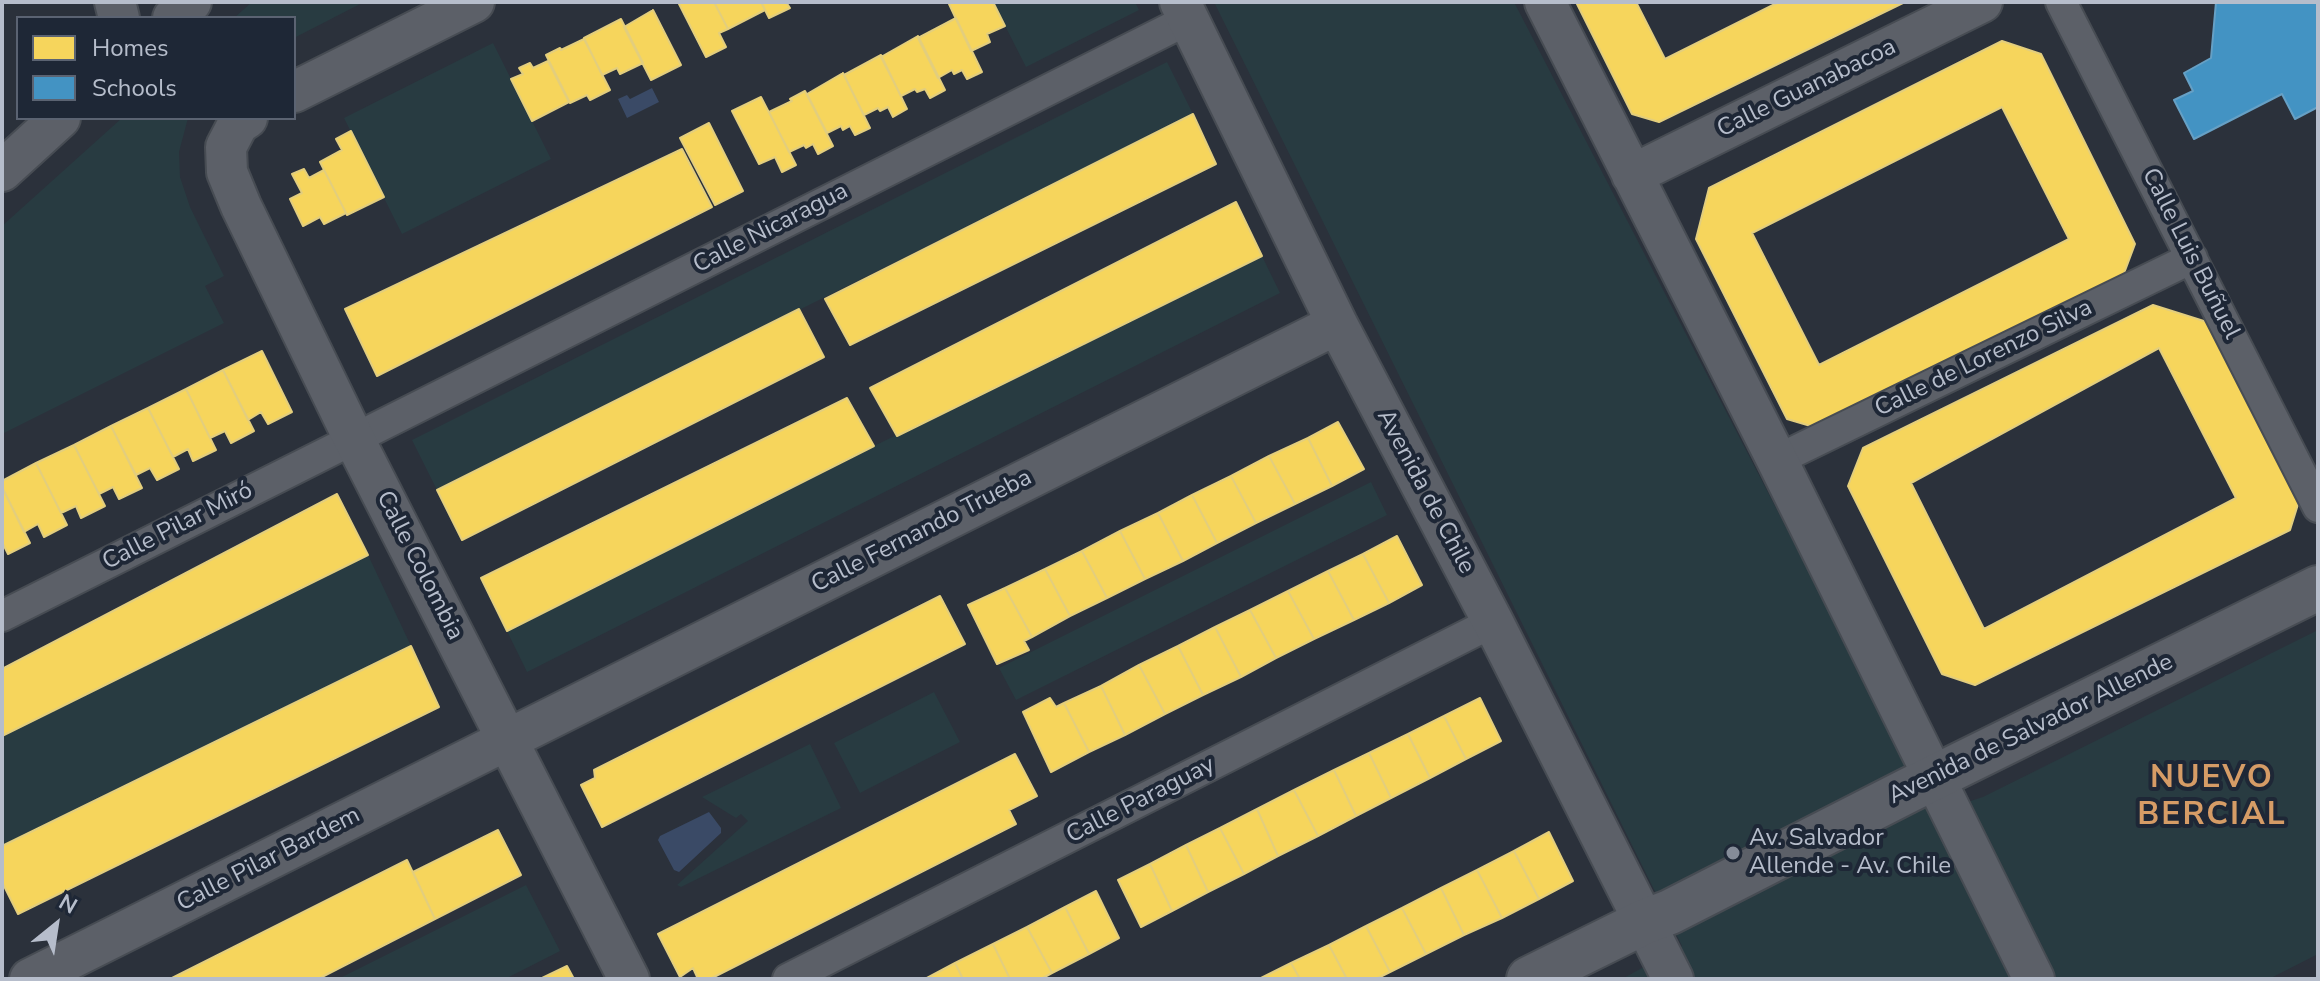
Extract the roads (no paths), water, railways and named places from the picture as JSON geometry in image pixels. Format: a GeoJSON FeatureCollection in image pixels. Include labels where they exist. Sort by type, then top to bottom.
{"type":"FeatureCollection","features":[{"type":"Feature","properties":{"kind":"street"},"geometry":{"type":"LineString","coordinates":[[175,16],[191,2]]}},
{"type":"Feature","properties":{"kind":"street"},"geometry":{"type":"LineString","coordinates":[[296,91],[474,2]]}},
{"type":"Feature","properties":{"kind":"street"},"geometry":{"type":"LineString","coordinates":[[1545,2],[1777,460],[2034,979]]}},
{"type":"Feature","properties":{"kind":"street","name":"Calle Guanabacoa"},"geometry":{"type":"LineString","coordinates":[[1632,175],[1982,2]]}},
{"type":"Feature","properties":{"kind":"street","name":"Calle Luis Buñuel"},"geometry":{"type":"LineString","coordinates":[[2061,2],[2318,507]]}},
{"type":"Feature","properties":{"kind":"street","name":"Avenida de Chile"},"geometry":{"type":"LineString","coordinates":[[1185,11],[1337,324],[1493,622],[1673,979]]}},
{"type":"Feature","properties":{"kind":"street","name":"Calle Nicaragua"},"geometry":{"type":"LineString","coordinates":[[354,439],[1185,11]]}},
{"type":"Feature","properties":{"kind":"street"},"geometry":{"type":"LineString","coordinates":[[2,171],[58,120]]}},
{"type":"Feature","properties":{"kind":"street","name":"Calle Colombia"},"geometry":{"type":"LineString","coordinates":[[236,132],[227,172],[241,206],[354,439],[629,979]]}},
{"type":"Feature","properties":{"kind":"street","name":"Calle de Lorenzo Silva"},"geometry":{"type":"LineString","coordinates":[[1777,460],[2192,258]]}},
{"type":"Feature","properties":{"kind":"street","name":"Calle Fernando Trueba"},"geometry":{"type":"LineString","coordinates":[[507,741],[1337,324]]}},
{"type":"Feature","properties":{"kind":"street","name":"Calle Pilar Miró"},"geometry":{"type":"LineString","coordinates":[[2,616],[354,439]]}},
{"type":"Feature","properties":{"kind":"street","name":"Avenida de Salvador Allende"},"geometry":{"type":"LineString","coordinates":[[1529,979],[1670,912],[2318,588]]}},
{"type":"Feature","properties":{"kind":"street","name":"Calle Paraguay"},"geometry":{"type":"LineString","coordinates":[[788,979],[1493,622]]}},
{"type":"Feature","properties":{"kind":"street","name":"Calle Pilar Bardem"},"geometry":{"type":"LineString","coordinates":[[30,979],[507,741]]}},
{"type":"Feature","properties":{"kind":"water"},"geometry":{"type":"Polygon","coordinates":[[[652,88],[659,102],[627,118],[618,99],[627,95],[630,99],[652,88]]]}},
{"type":"Feature","properties":{"kind":"water"},"geometry":{"type":"Polygon","coordinates":[[[709,812],[721,828],[721,833],[679,872],[674,870],[658,840],[660,836],[709,812]]]}},
{"type":"Feature","properties":{"kind":"place","name":"Av. Salvador Allende - Av. Chile"},"geometry":{"type":"Point","coordinates":[1733,853]}},
{"type":"Feature","properties":{"kind":"district","name":"NUEVO BERCIAL"},"geometry":{"type":"Point","coordinates":[2212,798]}}]}
